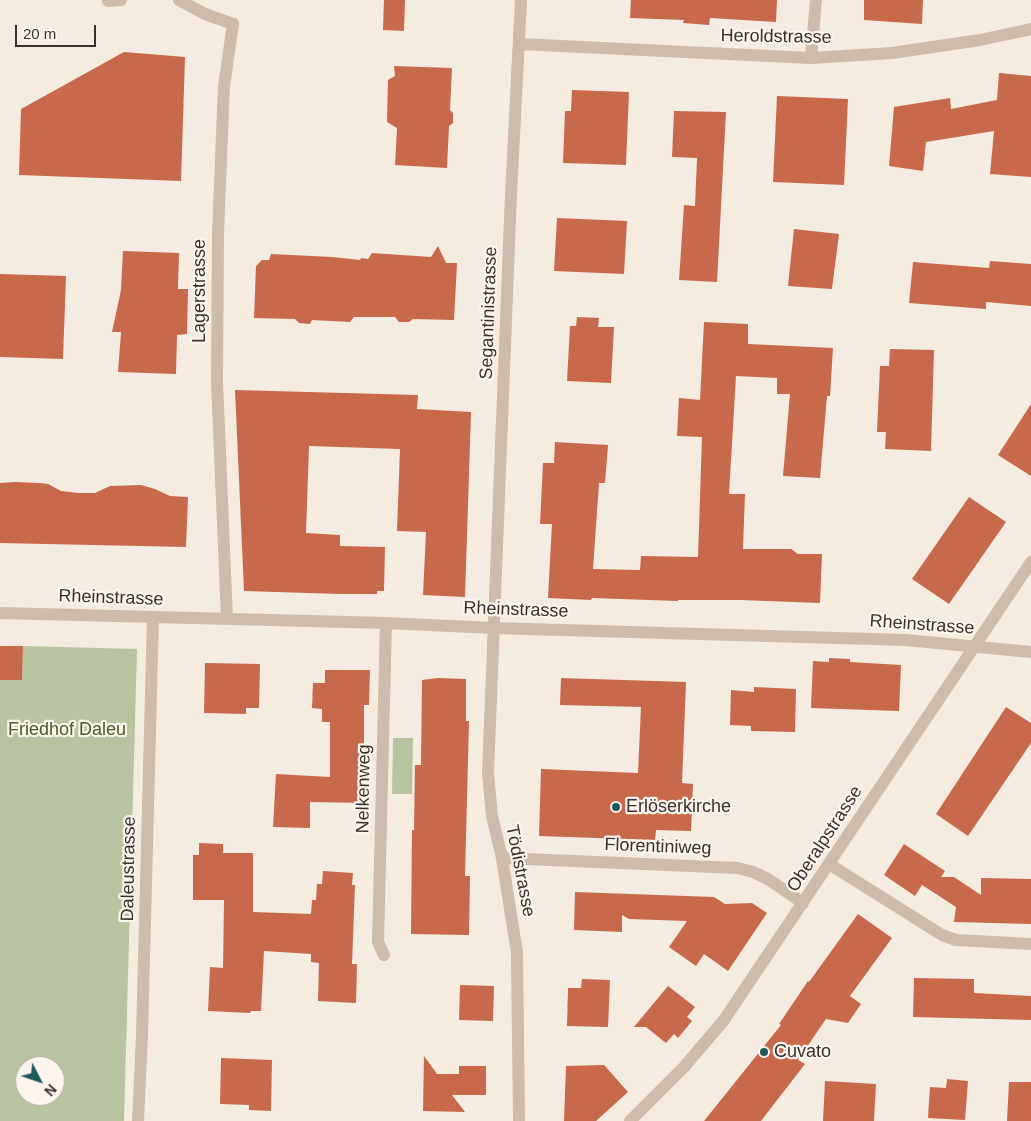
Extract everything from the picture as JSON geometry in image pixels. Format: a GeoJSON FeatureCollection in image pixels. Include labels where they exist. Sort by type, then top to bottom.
{"type":"FeatureCollection","features":[{"type":"Feature","properties":{"kind":"street"},"geometry":{"type":"LineString","coordinates":[[108,1],[121,0]]}},
{"type":"Feature","properties":{"kind":"street","name":"Lagerstrasse"},"geometry":{"type":"LineString","coordinates":[[179,0],[205,14],[233,24],[224,86],[218,233],[217,382],[227,619]]}},
{"type":"Feature","properties":{"kind":"street","name":"Segantinistrasse"},"geometry":{"type":"LineString","coordinates":[[493,628],[521,0]]}},
{"type":"Feature","properties":{"kind":"street"},"geometry":{"type":"LineString","coordinates":[[811,58],[816,0]]}},
{"type":"Feature","properties":{"kind":"street","name":"Heroldstrasse"},"geometry":{"type":"LineString","coordinates":[[519,44],[811,58],[892,52],[974,40],[1031,29]]}},
{"type":"Feature","properties":{"kind":"street","name":"Oberalpstrasse"},"geometry":{"type":"LineString","coordinates":[[630,1121],[684,1067],[724,1020],[1031,562]]}},
{"type":"Feature","properties":{"kind":"street","name":"Rheinstrasse"},"geometry":{"type":"LineString","coordinates":[[0,613],[386,623],[493,628],[906,640],[1031,652]]}},
{"type":"Feature","properties":{"kind":"street","name":"Daleustrasse"},"geometry":{"type":"LineString","coordinates":[[138,1121],[153,617]]}},
{"type":"Feature","properties":{"kind":"street","name":"Nelkenweg"},"geometry":{"type":"LineString","coordinates":[[384,955],[378,942],[378,935],[386,623]]}},
{"type":"Feature","properties":{"kind":"street","name":"Tödistrasse"},"geometry":{"type":"LineString","coordinates":[[493,628],[488,772],[492,816],[502,858],[517,953],[519,1121]]}},
{"type":"Feature","properties":{"kind":"street","name":"Florentiniweg"},"geometry":{"type":"LineString","coordinates":[[502,858],[738,868],[768,879],[803,903]]}},
{"type":"Feature","properties":{"kind":"street"},"geometry":{"type":"LineString","coordinates":[[829,864],[942,935],[956,940],[1031,944]]}},
{"type":"Feature","properties":{"kind":"green space","name":"Friedhof Daleu"},"geometry":{"type":"Polygon","coordinates":[[[23,646],[137,649],[124,1121],[0,1121],[0,680],[22,680],[23,646]]]}},
{"type":"Feature","properties":{"kind":"green space"},"geometry":{"type":"Polygon","coordinates":[[[393,738],[413,738],[412,794],[392,794],[393,738]]]}},
{"type":"Feature","properties":{"kind":"building"},"geometry":{"type":"Polygon","coordinates":[[[384,0],[405,0],[404,31],[383,30],[384,0]]]}},
{"type":"Feature","properties":{"kind":"building"},"geometry":{"type":"Polygon","coordinates":[[[631,0],[777,0],[776,22],[710,18],[709,25],[683,23],[684,20],[630,18],[631,0]]]}},
{"type":"Feature","properties":{"kind":"building"},"geometry":{"type":"Polygon","coordinates":[[[864,0],[923,0],[922,24],[864,20],[864,0]]]}},
{"type":"Feature","properties":{"kind":"building"},"geometry":{"type":"Polygon","coordinates":[[[124,52],[185,57],[181,181],[19,175],[21,109],[124,52]]]}},
{"type":"Feature","properties":{"kind":"building"},"geometry":{"type":"Polygon","coordinates":[[[394,66],[452,68],[450,110],[453,113],[453,123],[449,126],[447,168],[395,165],[397,128],[387,122],[388,80],[395,76],[394,66]]]}},
{"type":"Feature","properties":{"kind":"building"},"geometry":{"type":"Polygon","coordinates":[[[999,73],[1031,76],[1031,177],[990,174],[994,131],[926,142],[923,171],[889,166],[894,107],[950,98],[951,109],[997,100],[999,73]]]}},
{"type":"Feature","properties":{"kind":"building"},"geometry":{"type":"Polygon","coordinates":[[[572,90],[629,92],[626,165],[563,163],[565,111],[571,111],[572,90]]]}},
{"type":"Feature","properties":{"kind":"building"},"geometry":{"type":"Polygon","coordinates":[[[777,96],[848,99],[844,185],[773,182],[777,96]]]}},
{"type":"Feature","properties":{"kind":"building"},"geometry":{"type":"Polygon","coordinates":[[[674,111],[726,112],[717,282],[679,280],[684,205],[695,206],[697,158],[672,157],[674,111]]]}},
{"type":"Feature","properties":{"kind":"building"},"geometry":{"type":"Polygon","coordinates":[[[557,218],[627,221],[624,274],[554,271],[557,218]]]}},
{"type":"Feature","properties":{"kind":"building"},"geometry":{"type":"Polygon","coordinates":[[[794,229],[839,234],[832,289],[788,286],[794,229]]]}},
{"type":"Feature","properties":{"kind":"building"},"geometry":{"type":"Polygon","coordinates":[[[438,246],[446,263],[457,263],[454,320],[413,319],[409,322],[399,322],[395,317],[354,317],[350,322],[312,320],[310,324],[299,323],[295,319],[254,318],[256,266],[262,260],[269,260],[271,254],[360,260],[361,258],[368,259],[372,253],[431,257],[438,246]]]}},
{"type":"Feature","properties":{"kind":"building"},"geometry":{"type":"Polygon","coordinates":[[[123,251],[179,253],[178,289],[188,289],[187,334],[177,335],[176,374],[118,372],[121,332],[112,332],[121,290],[123,251]]]}},
{"type":"Feature","properties":{"kind":"building"},"geometry":{"type":"Polygon","coordinates":[[[990,261],[1031,264],[1031,306],[986,302],[986,309],[909,303],[913,262],[989,268],[990,261]]]}},
{"type":"Feature","properties":{"kind":"building"},"geometry":{"type":"Polygon","coordinates":[[[0,274],[66,276],[63,359],[0,357],[0,274]]]}},
{"type":"Feature","properties":{"kind":"building"},"geometry":{"type":"Polygon","coordinates":[[[577,317],[599,318],[598,327],[614,327],[611,383],[567,381],[570,326],[576,326],[577,317]]]}},
{"type":"Feature","properties":{"kind":"building"},"geometry":{"type":"Polygon","coordinates":[[[704,322],[748,324],[748,344],[833,348],[830,396],[827,396],[820,478],[783,476],[790,394],[777,394],[777,378],[736,376],[729,494],[745,494],[743,549],[791,549],[798,554],[822,554],[820,603],[740,600],[678,601],[548,598],[552,524],[540,524],[543,463],[554,463],[555,442],[608,445],[605,483],[599,483],[593,569],[640,570],[641,556],[698,557],[702,437],[677,436],[679,398],[700,400],[704,322]]]}},
{"type":"Feature","properties":{"kind":"building"},"geometry":{"type":"Polygon","coordinates":[[[890,349],[934,350],[931,451],[885,449],[886,432],[877,432],[880,366],[889,366],[890,349]]]}},
{"type":"Feature","properties":{"kind":"building"},"geometry":{"type":"Polygon","coordinates":[[[235,390],[418,395],[417,409],[471,412],[465,597],[423,595],[426,532],[397,531],[400,449],[309,446],[306,533],[340,535],[340,546],[385,547],[384,591],[377,591],[377,594],[340,594],[244,591],[235,390]]]}},
{"type":"Feature","properties":{"kind":"building"},"geometry":{"type":"Polygon","coordinates":[[[1031,404],[1031,476],[998,455],[1031,404]]]}},
{"type":"Feature","properties":{"kind":"building"},"geometry":{"type":"Polygon","coordinates":[[[0,483],[48,484],[61,491],[78,493],[95,493],[110,486],[141,485],[170,496],[188,497],[186,547],[0,543],[0,483]]]}},
{"type":"Feature","properties":{"kind":"building"},"geometry":{"type":"Polygon","coordinates":[[[969,497],[1006,522],[949,604],[912,579],[969,497]]]}},
{"type":"Feature","properties":{"kind":"building"},"geometry":{"type":"Polygon","coordinates":[[[0,646],[23,646],[22,680],[0,680],[0,646]]]}},
{"type":"Feature","properties":{"kind":"building"},"geometry":{"type":"Polygon","coordinates":[[[829,658],[850,659],[850,662],[901,665],[899,711],[811,708],[813,661],[829,662],[829,658]]]}},
{"type":"Feature","properties":{"kind":"building"},"geometry":{"type":"Polygon","coordinates":[[[205,663],[260,664],[259,708],[246,708],[246,714],[204,713],[205,663]]]}},
{"type":"Feature","properties":{"kind":"building"},"geometry":{"type":"Polygon","coordinates":[[[325,670],[370,670],[369,705],[364,705],[366,803],[310,802],[310,828],[273,827],[276,774],[330,777],[330,722],[322,722],[322,709],[312,708],[313,683],[325,683],[325,670]]]}},
{"type":"Feature","properties":{"kind":"building"},"geometry":{"type":"Polygon","coordinates":[[[438,678],[466,679],[466,721],[469,721],[465,876],[470,876],[469,935],[411,934],[412,830],[414,830],[415,765],[421,765],[422,680],[438,678]]]}},
{"type":"Feature","properties":{"kind":"building","name":"Erlöserkirche"},"geometry":{"type":"Polygon","coordinates":[[[561,678],[686,682],[682,783],[693,784],[691,831],[656,830],[655,840],[539,836],[541,769],[638,773],[641,707],[560,705],[561,678]]]}},
{"type":"Feature","properties":{"kind":"building"},"geometry":{"type":"Polygon","coordinates":[[[754,687],[796,689],[795,732],[751,731],[751,726],[730,725],[731,690],[754,692],[754,687]]]}},
{"type":"Feature","properties":{"kind":"building"},"geometry":{"type":"Polygon","coordinates":[[[1006,707],[1031,723],[1031,743],[968,836],[936,814],[1006,707]]]}},
{"type":"Feature","properties":{"kind":"building"},"geometry":{"type":"Polygon","coordinates":[[[199,843],[223,844],[223,853],[253,853],[253,912],[311,914],[312,900],[316,900],[317,884],[322,884],[323,871],[353,873],[352,885],[355,885],[352,964],[357,964],[356,1003],[318,1001],[319,963],[311,962],[311,954],[264,951],[261,1011],[251,1011],[250,1013],[208,1011],[210,967],[223,968],[224,900],[193,900],[193,855],[199,855],[199,843]]]}},
{"type":"Feature","properties":{"kind":"building"},"geometry":{"type":"Polygon","coordinates":[[[904,844],[945,871],[941,877],[954,877],[981,895],[981,878],[1031,879],[1031,924],[954,922],[956,907],[922,885],[915,896],[884,875],[904,844]]]}},
{"type":"Feature","properties":{"kind":"building"},"geometry":{"type":"Polygon","coordinates":[[[575,892],[714,897],[725,904],[752,903],[767,913],[728,971],[704,954],[696,966],[669,947],[687,921],[629,919],[622,915],[622,932],[574,930],[575,892]]]}},
{"type":"Feature","properties":{"kind":"building"},"geometry":{"type":"Polygon","coordinates":[[[858,914],[892,938],[850,996],[861,1004],[848,1023],[826,1019],[798,1060],[805,1064],[761,1121],[704,1121],[781,1025],[779,1024],[808,981],[858,914]]]}},
{"type":"Feature","properties":{"kind":"building"},"geometry":{"type":"Polygon","coordinates":[[[914,978],[974,979],[974,993],[1031,996],[1031,1020],[913,1017],[914,978]]]}},
{"type":"Feature","properties":{"kind":"building"},"geometry":{"type":"Polygon","coordinates":[[[582,979],[610,980],[608,1027],[567,1026],[568,988],[581,988],[582,979]]]}},
{"type":"Feature","properties":{"kind":"building"},"geometry":{"type":"Polygon","coordinates":[[[460,985],[494,986],[493,1021],[459,1020],[460,985]]]}},
{"type":"Feature","properties":{"kind":"building"},"geometry":{"type":"Polygon","coordinates":[[[668,986],[695,1007],[687,1017],[692,1021],[678,1038],[674,1034],[666,1043],[646,1027],[634,1027],[668,986]]]}},
{"type":"Feature","properties":{"kind":"building"},"geometry":{"type":"Polygon","coordinates":[[[424,1056],[437,1074],[459,1074],[459,1066],[486,1066],[486,1095],[452,1095],[465,1112],[423,1111],[424,1056]]]}},
{"type":"Feature","properties":{"kind":"building"},"geometry":{"type":"Polygon","coordinates":[[[221,1058],[272,1060],[271,1111],[249,1110],[249,1105],[220,1104],[221,1058]]]}},
{"type":"Feature","properties":{"kind":"building"},"geometry":{"type":"Polygon","coordinates":[[[604,1065],[628,1092],[596,1121],[564,1121],[566,1066],[604,1065]]]}},
{"type":"Feature","properties":{"kind":"building"},"geometry":{"type":"Polygon","coordinates":[[[947,1079],[968,1081],[965,1120],[928,1118],[930,1087],[946,1088],[947,1079]]]}},
{"type":"Feature","properties":{"kind":"building"},"geometry":{"type":"Polygon","coordinates":[[[825,1081],[876,1084],[874,1121],[823,1121],[825,1081]]]}},
{"type":"Feature","properties":{"kind":"building"},"geometry":{"type":"Polygon","coordinates":[[[1009,1082],[1031,1082],[1031,1121],[1007,1121],[1009,1082]]]}},
{"type":"Feature","properties":{"kind":"place","name":"Erlöserkirche"},"geometry":{"type":"Point","coordinates":[616,807]}},
{"type":"Feature","properties":{"kind":"place","name":"Cuvato"},"geometry":{"type":"Point","coordinates":[764,1052]}}]}
